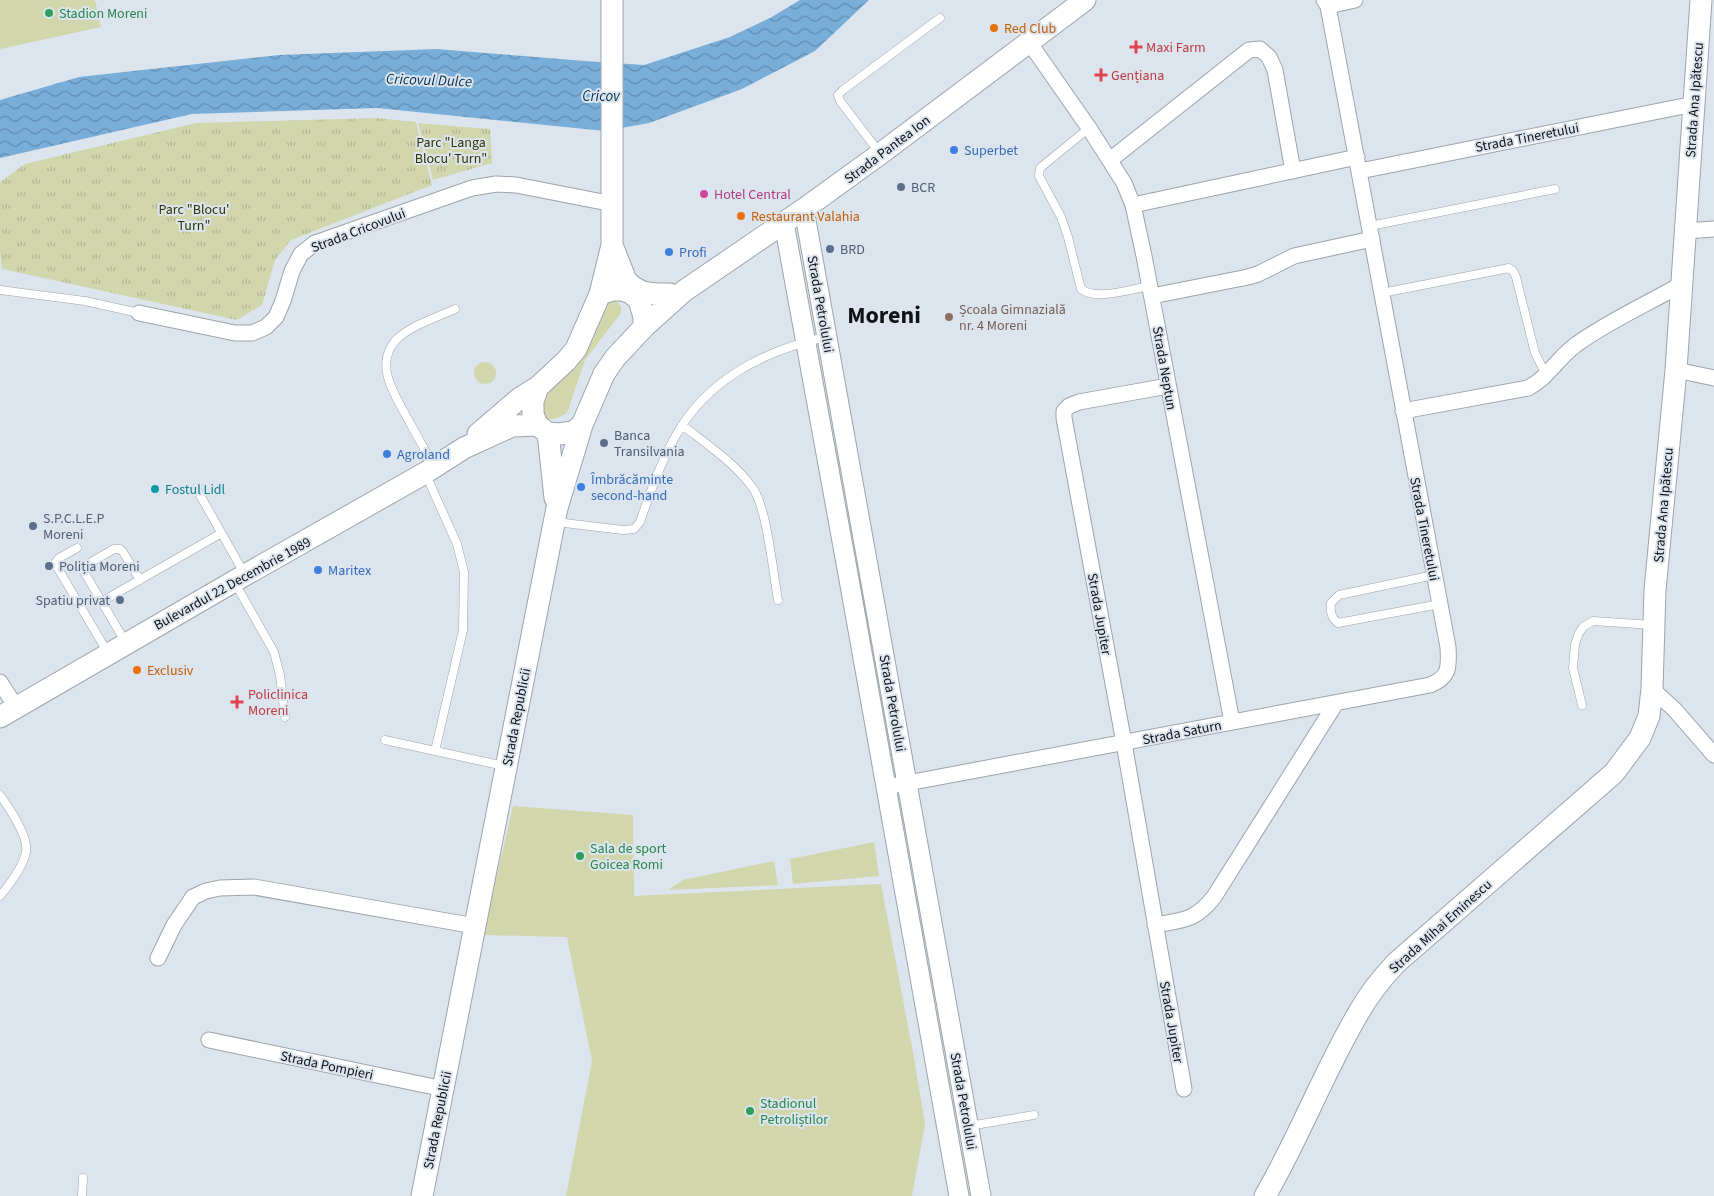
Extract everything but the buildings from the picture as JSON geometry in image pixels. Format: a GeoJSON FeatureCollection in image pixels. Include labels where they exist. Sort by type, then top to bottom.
{"type":"FeatureCollection","features":[{"type":"Feature","properties":{"kind":"main road"},"geometry":{"type":"LineString","coordinates":[[612,0],[614,166],[612,245],[644,317],[644,327]]}},
{"type":"Feature","properties":{"kind":"main road","name":"Strada Pantea Ion"},"geometry":{"type":"LineString","coordinates":[[582,425],[604,374],[615,358],[677,293],[804,209],[1085,0]]}},
{"type":"Feature","properties":{"kind":"main road","name":"Strada Ana Ipătescu"},"geometry":{"type":"LineString","coordinates":[[1652,689],[1655,590],[1676,370],[1701,0]]}},
{"type":"Feature","properties":{"kind":"main road","name":"Bulevardul 22 Decembrie 1989"},"geometry":{"type":"LineString","coordinates":[[464,448],[505,410],[538,387],[566,361],[576,348],[600,294],[612,245]]}},
{"type":"Feature","properties":{"kind":"main road","name":"Strada Pantea Ion"},"geometry":{"type":"LineString","coordinates":[[600,294],[612,290],[677,293]]}},
{"type":"Feature","properties":{"kind":"main road","name":"Strada Republicii"},"geometry":{"type":"LineString","coordinates":[[538,387],[533,401],[534,414],[542,429],[551,459],[555,515]]}},
{"type":"Feature","properties":{"kind":"main road","name":"Bulevardul 22 Decembrie 1989"},"geometry":{"type":"LineString","coordinates":[[8,712],[430,470],[464,448],[517,425],[560,434],[573,432],[582,425]]}},
{"type":"Feature","properties":{"kind":"main road","name":"Strada Republicii"},"geometry":{"type":"LineString","coordinates":[[422,1196],[555,515],[582,425]]}},
{"type":"Feature","properties":{"kind":"main road"},"geometry":{"type":"LineString","coordinates":[[503,430],[519,432],[530,436],[543,447],[551,459]]}},
{"type":"Feature","properties":{"kind":"main road","name":"Strada Mihai Eminescu"},"geometry":{"type":"LineString","coordinates":[[1265,1196],[1285,1161],[1359,1011],[1376,985],[1396,963],[1614,772],[1640,738],[1649,716],[1652,689]]}},
{"type":"Feature","properties":{"kind":"street","name":"Strada Tineretului"},"geometry":{"type":"LineString","coordinates":[[1337,2],[1358,164],[1448,647]]}},
{"type":"Feature","properties":{"kind":"street","name":"Strada Neptun"},"geometry":{"type":"LineString","coordinates":[[1029,42],[1110,160],[1124,182],[1133,205],[1151,291],[1232,722]]}},
{"type":"Feature","properties":{"kind":"street"},"geometry":{"type":"LineString","coordinates":[[1110,160],[1249,50],[1260,49],[1269,57],[1275,70],[1292,171]]}},
{"type":"Feature","properties":{"kind":"street","name":"Strada Tineretului"},"geometry":{"type":"LineString","coordinates":[[1358,164],[1694,104]]}},
{"type":"Feature","properties":{"kind":"street"},"geometry":{"type":"LineString","coordinates":[[1133,205],[1292,171],[1358,164]]}},
{"type":"Feature","properties":{"kind":"street","name":"Strada Cricovului"},"geometry":{"type":"LineString","coordinates":[[139,313],[235,333],[252,333],[266,327],[276,317],[292,271],[301,254],[315,243],[472,188],[496,184],[516,185],[614,204]]}},
{"type":"Feature","properties":{"kind":"street","name":"Strada Petrolului"},"geometry":{"type":"LineString","coordinates":[[804,209],[981,1196]]}},
{"type":"Feature","properties":{"kind":"street","name":"Strada Petrolului"},"geometry":{"type":"LineString","coordinates":[[784,223],[959,1196]]}},
{"type":"Feature","properties":{"kind":"street"},"geometry":{"type":"LineString","coordinates":[[1685,231],[1714,229]]}},
{"type":"Feature","properties":{"kind":"street"},"geometry":{"type":"LineString","coordinates":[[1151,291],[1248,277],[1294,256],[1371,233]]}},
{"type":"Feature","properties":{"kind":"street"},"geometry":{"type":"LineString","coordinates":[[1403,411],[1528,388],[1539,382],[1575,345],[1593,333],[1682,284]]}},
{"type":"Feature","properties":{"kind":"street"},"geometry":{"type":"LineString","coordinates":[[1676,370],[1714,378]]}},
{"type":"Feature","properties":{"kind":"street","name":"Strada Jupiter"},"geometry":{"type":"LineString","coordinates":[[1168,386],[1079,402],[1064,410],[1184,1089]]}},
{"type":"Feature","properties":{"kind":"street"},"geometry":{"type":"LineString","coordinates":[[848,574],[869,570]]}},
{"type":"Feature","properties":{"kind":"street","name":"Strada Saturn"},"geometry":{"type":"LineString","coordinates":[[886,786],[1430,685],[1439,682],[1446,674],[1449,665],[1448,647]]}},
{"type":"Feature","properties":{"kind":"street"},"geometry":{"type":"LineString","coordinates":[[0,682],[8,712]]}},
{"type":"Feature","properties":{"kind":"street"},"geometry":{"type":"LineString","coordinates":[[1652,689],[1675,710],[1714,755]]}},
{"type":"Feature","properties":{"kind":"street"},"geometry":{"type":"LineString","coordinates":[[1155,925],[1195,916],[1214,897],[1336,703]]}},
{"type":"Feature","properties":{"kind":"street"},"geometry":{"type":"LineString","coordinates":[[158,958],[174,925],[193,897],[206,891],[220,888],[254,887],[475,926]]}},
{"type":"Feature","properties":{"kind":"street","name":"Strada Pompieri"},"geometry":{"type":"LineString","coordinates":[[209,1040],[444,1089]]}},
{"type":"Feature","properties":{"kind":"street"},"geometry":{"type":"LineString","coordinates":[[954,1172],[976,1168]]}},
{"type":"Feature","properties":{"kind":"lane"},"geometry":{"type":"LineString","coordinates":[[880,154],[840,101],[838,95],[940,18]]}},
{"type":"Feature","properties":{"kind":"lane"},"geometry":{"type":"LineString","coordinates":[[1089,128],[1040,168],[1039,176],[1068,237],[1081,289],[1087,293],[1098,295],[1151,291]]}},
{"type":"Feature","properties":{"kind":"lane"},"geometry":{"type":"LineString","coordinates":[[1371,233],[1555,189]]}},
{"type":"Feature","properties":{"kind":"lane"},"geometry":{"type":"LineString","coordinates":[[1382,293],[1509,268],[1516,277],[1535,353],[1546,375]]}},
{"type":"Feature","properties":{"kind":"lane","name":"Strada Cricovului"},"geometry":{"type":"LineString","coordinates":[[0,290],[85,301],[139,313]]}},
{"type":"Feature","properties":{"kind":"lane"},"geometry":{"type":"LineString","coordinates":[[435,750],[463,630],[464,572],[457,544],[430,470],[390,386],[386,361],[389,350],[397,339],[407,332],[454,309]]}},
{"type":"Feature","properties":{"kind":"lane"},"geometry":{"type":"LineString","coordinates":[[555,515],[623,530],[634,529],[640,522],[661,466],[682,425],[712,391],[730,375],[766,356],[806,341],[826,337]]}},
{"type":"Feature","properties":{"kind":"lane"},"geometry":{"type":"LineString","coordinates":[[682,425],[714,451],[753,488],[761,505],[778,600]]}},
{"type":"Feature","properties":{"kind":"lane"},"geometry":{"type":"LineString","coordinates":[[196,488],[220,534],[274,652],[280,675],[285,717]]}},
{"type":"Feature","properties":{"kind":"lane"},"geometry":{"type":"LineString","coordinates":[[101,602],[220,534]]}},
{"type":"Feature","properties":{"kind":"lane"},"geometry":{"type":"LineString","coordinates":[[77,548],[59,558],[56,562],[57,567],[117,648]]}},
{"type":"Feature","properties":{"kind":"lane"},"geometry":{"type":"LineString","coordinates":[[117,648],[101,602],[83,570],[86,565],[114,549],[120,548],[140,580]]}},
{"type":"Feature","properties":{"kind":"lane"},"geometry":{"type":"LineString","coordinates":[[1434,575],[1339,595],[1331,602],[1330,613],[1338,623],[1440,604]]}},
{"type":"Feature","properties":{"kind":"lane"},"geometry":{"type":"LineString","coordinates":[[1582,705],[1573,668],[1575,644],[1578,633],[1583,627],[1593,621],[1654,625]]}},
{"type":"Feature","properties":{"kind":"lane"},"geometry":{"type":"LineString","coordinates":[[385,740],[506,767]]}},
{"type":"Feature","properties":{"kind":"lane"},"geometry":{"type":"LineString","coordinates":[[0,795],[23,834],[27,850],[9,885],[0,896]]}},
{"type":"Feature","properties":{"kind":"lane"},"geometry":{"type":"LineString","coordinates":[[969,1126],[1034,1114]]}},
{"type":"Feature","properties":{"kind":"lane"},"geometry":{"type":"LineString","coordinates":[[82,1196],[83,1178]]}},
{"type":"Feature","properties":{"kind":"green space","name":"Stadion Moreni"},"geometry":{"type":"Polygon","coordinates":[[[0,0],[95,0],[101,27],[0,49],[0,0]]]}},
{"type":"Feature","properties":{"kind":"green space","name":"Parc \"Blocu' Turn\""},"geometry":{"type":"Polygon","coordinates":[[[377,118],[416,122],[432,185],[291,240],[275,260],[262,305],[237,320],[2,269],[0,251],[0,182],[25,164],[196,123],[377,118]]]}},
{"type":"Feature","properties":{"kind":"green space","name":"Parc \"Langa Blocu' Turn\""},"geometry":{"type":"Polygon","coordinates":[[[418,123],[490,129],[492,163],[433,180],[418,123]]]}},
{"type":"Feature","properties":{"kind":"green space"},"geometry":{"type":"Polygon","coordinates":[[[616,300],[621,307],[621,313],[585,360],[567,413],[555,418],[542,418],[540,395],[601,302],[616,300]]]}},
{"type":"Feature","properties":{"kind":"green space"},"geometry":{"type":"Polygon","coordinates":[[[485,362],[493,365],[496,373],[493,381],[485,384],[477,381],[474,373],[477,365],[485,362]]]}},
{"type":"Feature","properties":{"kind":"green space"},"geometry":{"type":"Polygon","coordinates":[[[513,806],[633,815],[634,896],[881,884],[925,1124],[912,1196],[566,1196],[592,1061],[567,937],[483,935],[513,806]]]}},
{"type":"Feature","properties":{"kind":"green space"},"geometry":{"type":"Polygon","coordinates":[[[874,842],[879,876],[793,884],[790,859],[874,842]]]}},
{"type":"Feature","properties":{"kind":"green space"},"geometry":{"type":"Polygon","coordinates":[[[774,861],[778,885],[668,890],[683,880],[774,861]]]}},
{"type":"Feature","properties":{"kind":"water","name":"Cricov"},"geometry":{"type":"Polygon","coordinates":[[[800,0],[869,0],[815,51],[742,89],[649,123],[605,131],[377,108],[192,114],[0,158],[0,100],[79,77],[279,55],[437,49],[644,65],[730,37],[770,18],[800,0]]]}},
{"type":"Feature","properties":{"kind":"place","name":"Stadion Moreni"},"geometry":{"type":"Point","coordinates":[49,13]}},
{"type":"Feature","properties":{"kind":"place","name":"Red Club"},"geometry":{"type":"Point","coordinates":[994,28]}},
{"type":"Feature","properties":{"kind":"place","name":"Maxi Farm"},"geometry":{"type":"Point","coordinates":[1136,47]}},
{"type":"Feature","properties":{"kind":"place","name":"Gențiana"},"geometry":{"type":"Point","coordinates":[1101,75]}},
{"type":"Feature","properties":{"kind":"place","name":"Superbet"},"geometry":{"type":"Point","coordinates":[954,150]}},
{"type":"Feature","properties":{"kind":"place","name":"BCR"},"geometry":{"type":"Point","coordinates":[901,187]}},
{"type":"Feature","properties":{"kind":"place","name":"Hotel Central"},"geometry":{"type":"Point","coordinates":[704,194]}},
{"type":"Feature","properties":{"kind":"place","name":"Restaurant Valahia"},"geometry":{"type":"Point","coordinates":[741,216]}},
{"type":"Feature","properties":{"kind":"place","name":"BRD"},"geometry":{"type":"Point","coordinates":[830,249]}},
{"type":"Feature","properties":{"kind":"place","name":"Profi"},"geometry":{"type":"Point","coordinates":[669,252]}},
{"type":"Feature","properties":{"kind":"place","name":"Școala Gimnazială nr. 4 Moreni"},"geometry":{"type":"Point","coordinates":[949,317]}},
{"type":"Feature","properties":{"kind":"place","name":"Banca Transilvania"},"geometry":{"type":"Point","coordinates":[604,443]}},
{"type":"Feature","properties":{"kind":"place","name":"Agroland"},"geometry":{"type":"Point","coordinates":[387,454]}},
{"type":"Feature","properties":{"kind":"place","name":"Îmbrăcăminte second-hand"},"geometry":{"type":"Point","coordinates":[581,487]}},
{"type":"Feature","properties":{"kind":"place","name":"Fostul Lidl"},"geometry":{"type":"Point","coordinates":[155,489]}},
{"type":"Feature","properties":{"kind":"place","name":"S.P.C.L.E.P Moreni"},"geometry":{"type":"Point","coordinates":[33,526]}},
{"type":"Feature","properties":{"kind":"place","name":"Poliția Moreni"},"geometry":{"type":"Point","coordinates":[49,566]}},
{"type":"Feature","properties":{"kind":"place","name":"Maritex"},"geometry":{"type":"Point","coordinates":[318,570]}},
{"type":"Feature","properties":{"kind":"place","name":"Spatiu privat"},"geometry":{"type":"Point","coordinates":[120,600]}},
{"type":"Feature","properties":{"kind":"place","name":"Exclusiv"},"geometry":{"type":"Point","coordinates":[137,670]}},
{"type":"Feature","properties":{"kind":"place","name":"Policlinica Moreni"},"geometry":{"type":"Point","coordinates":[237,702]}},
{"type":"Feature","properties":{"kind":"place","name":"Sala de sport Goicea Romi"},"geometry":{"type":"Point","coordinates":[580,856]}},
{"type":"Feature","properties":{"kind":"place","name":"Stadionul Petroliștilor"},"geometry":{"type":"Point","coordinates":[750,1111]}},
{"type":"Feature","properties":{"kind":"district","name":"Moreni"},"geometry":{"type":"Point","coordinates":[884,315]}},
{"type":"Feature","properties":{"kind":"water label","name":"Cricovul Dulce"},"geometry":{"type":"Point","coordinates":[429,80]}}]}
